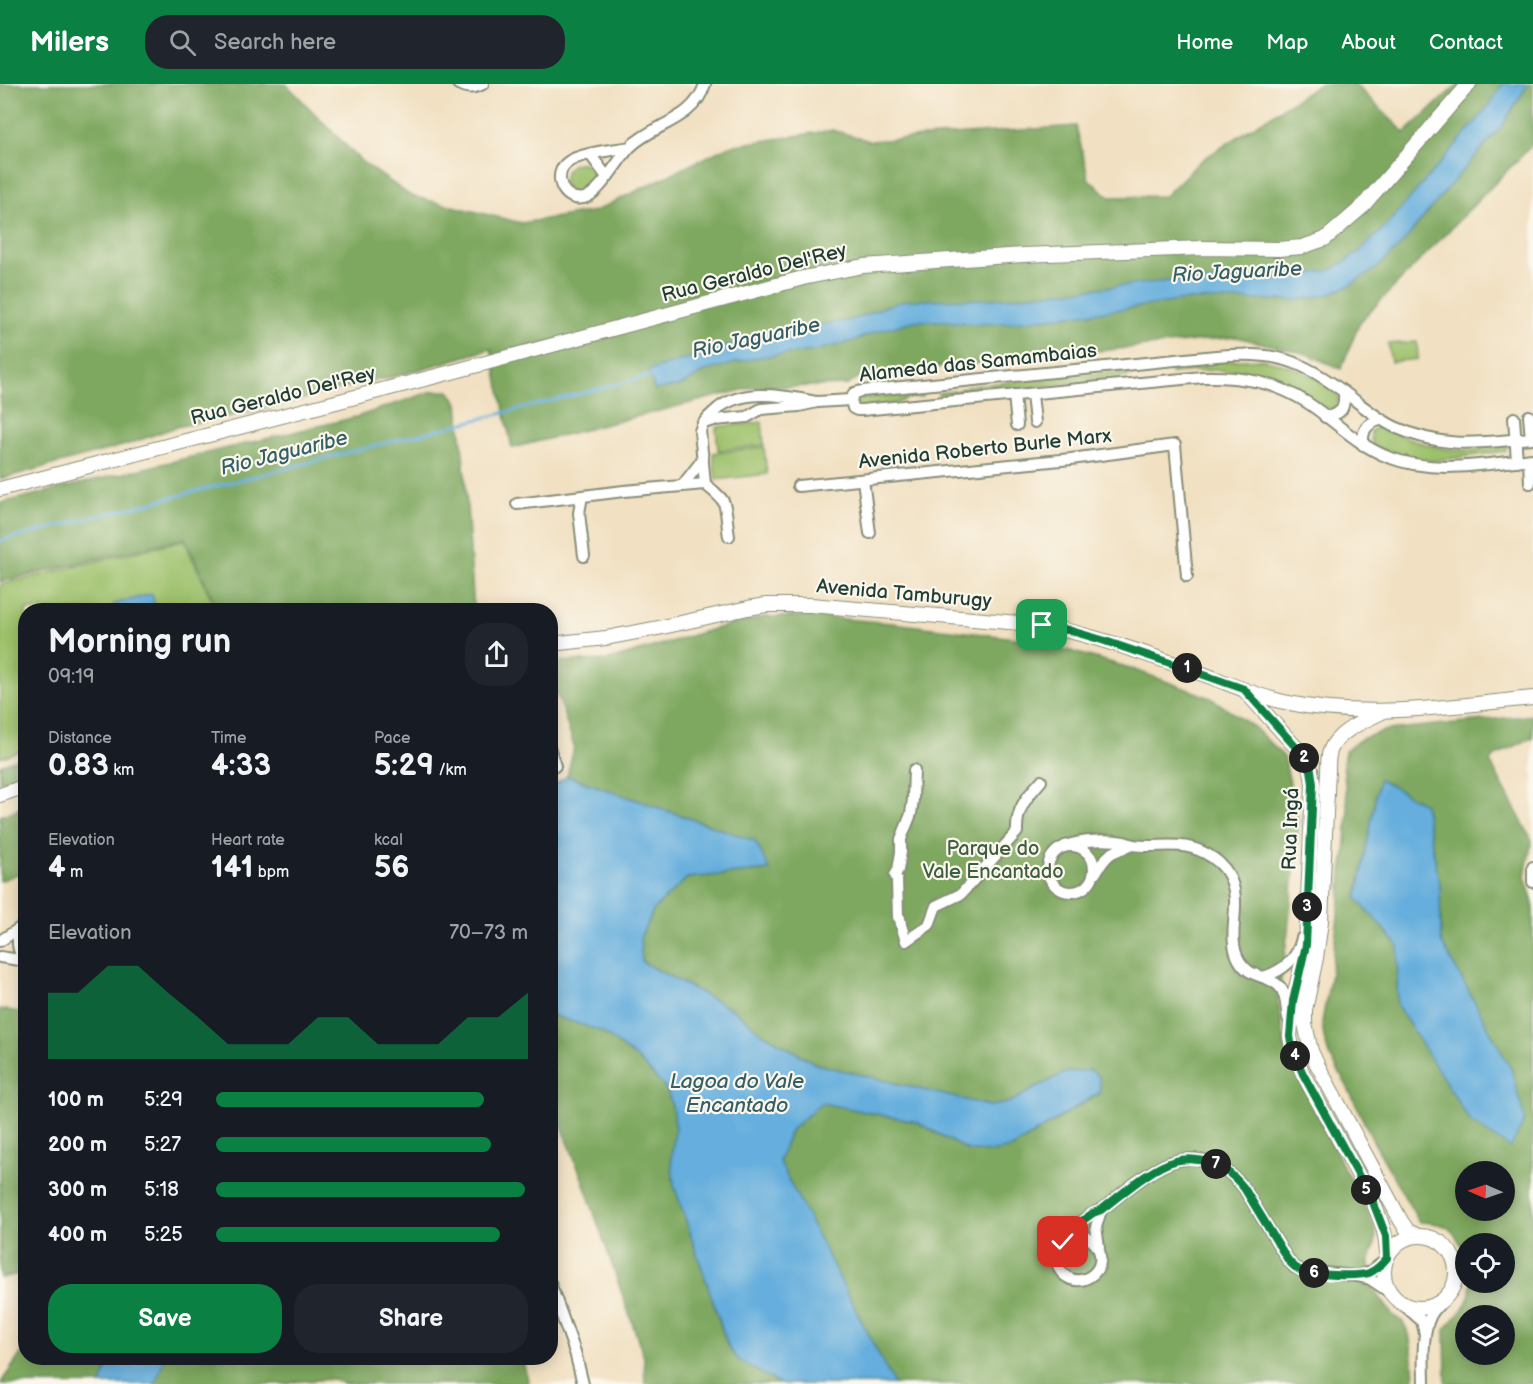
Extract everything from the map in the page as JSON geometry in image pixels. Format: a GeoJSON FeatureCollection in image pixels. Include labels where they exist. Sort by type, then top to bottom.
{"type":"FeatureCollection","features":[{"type":"Feature","properties":{"kind":"main road","name":"Rua Geraldo Del'Rey"},"geometry":{"type":"LineString","coordinates":[[0,489],[803,278],[846,269],[1023,255],[1202,248],[1302,247],[1325,239],[1361,208],[1469,84]]}},
{"type":"Feature","properties":{"kind":"main road","name":"Avenida Tamburugy"},"geometry":{"type":"LineString","coordinates":[[558,643],[606,638],[766,605],[810,605],[1042,625],[1068,630],[1275,700],[1315,707],[1383,712],[1533,698]]}},
{"type":"Feature","properties":{"kind":"main road","name":"Rua Ingá"},"geometry":{"type":"LineString","coordinates":[[1244,689],[1301,753],[1311,770],[1313,784],[1306,945],[1293,1001],[1290,1036],[1292,1048],[1303,1074],[1376,1209],[1386,1236],[1386,1259]]}},
{"type":"Feature","properties":{"kind":"main road","name":"Rua Ingá"},"geometry":{"type":"LineString","coordinates":[[1383,712],[1349,730],[1330,751],[1320,930],[1305,1024],[1311,1051],[1317,1064],[1401,1221],[1408,1231],[1416,1235]]}},
{"type":"Feature","properties":{"kind":"main road"},"geometry":{"type":"LineString","coordinates":[[0,795],[18,789]]}},
{"type":"Feature","properties":{"kind":"main road"},"geometry":{"type":"LineString","coordinates":[[1416,1235],[1435,1238],[1443,1244],[1450,1250],[1456,1268],[1456,1278],[1448,1295],[1441,1302],[1427,1308],[1404,1305],[1391,1293],[1384,1277],[1386,1259],[1391,1249],[1398,1243],[1416,1235]]}},
{"type":"Feature","properties":{"kind":"street"},"geometry":{"type":"LineString","coordinates":[[458,84],[470,88],[483,84]]}},
{"type":"Feature","properties":{"kind":"street"},"geometry":{"type":"LineString","coordinates":[[630,147],[590,154],[566,163],[559,175],[564,191],[578,198],[591,195],[630,147],[688,111],[697,102],[705,84]]}},
{"type":"Feature","properties":{"kind":"street"},"geometry":{"type":"LineString","coordinates":[[590,154],[607,177]]}},
{"type":"Feature","properties":{"kind":"street","name":"Alameda das Samambaias"},"geometry":{"type":"LineString","coordinates":[[1526,460],[1445,467],[1406,463],[1363,445],[1295,395],[1261,381],[1223,376],[857,410],[853,408],[851,400],[854,393],[858,391],[1234,354],[1270,356],[1300,364],[1316,372],[1380,420],[1417,436],[1452,443],[1532,438],[1529,416]]}},
{"type":"Feature","properties":{"kind":"street"},"geometry":{"type":"LineString","coordinates":[[1167,361],[1168,380]]}},
{"type":"Feature","properties":{"kind":"street"},"geometry":{"type":"LineString","coordinates":[[930,384],[931,403]]}},
{"type":"Feature","properties":{"kind":"street"},"geometry":{"type":"LineString","coordinates":[[1325,417],[1341,410],[1344,392]]}},
{"type":"Feature","properties":{"kind":"street"},"geometry":{"type":"LineString","coordinates":[[1032,394],[1035,422]]}},
{"type":"Feature","properties":{"kind":"street"},"geometry":{"type":"LineString","coordinates":[[1014,395],[1017,425]]}},
{"type":"Feature","properties":{"kind":"street"},"geometry":{"type":"LineString","coordinates":[[755,396],[756,412]]}},
{"type":"Feature","properties":{"kind":"street"},"geometry":{"type":"LineString","coordinates":[[729,536],[722,499],[705,484],[700,430],[703,423],[723,404],[740,397],[785,396],[817,402]]}},
{"type":"Feature","properties":{"kind":"street"},"geometry":{"type":"LineString","coordinates":[[703,423],[747,417],[762,409],[851,400]]}},
{"type":"Feature","properties":{"kind":"street"},"geometry":{"type":"LineString","coordinates":[[1514,418],[1516,439],[1526,460],[1530,483]]}},
{"type":"Feature","properties":{"kind":"street"},"geometry":{"type":"LineString","coordinates":[[1363,445],[1364,430],[1373,421],[1380,420]]}},
{"type":"Feature","properties":{"kind":"street","name":"Avenida Roberto Burle Marx"},"geometry":{"type":"LineString","coordinates":[[798,486],[1071,459],[1175,446],[1187,576]]}},
{"type":"Feature","properties":{"kind":"street"},"geometry":{"type":"LineString","coordinates":[[682,486],[702,459]]}},
{"type":"Feature","properties":{"kind":"street"},"geometry":{"type":"LineString","coordinates":[[863,480],[870,533]]}},
{"type":"Feature","properties":{"kind":"street"},"geometry":{"type":"LineString","coordinates":[[517,504],[705,484]]}},
{"type":"Feature","properties":{"kind":"street"},"geometry":{"type":"LineString","coordinates":[[582,496],[579,513],[584,556]]}},
{"type":"Feature","properties":{"kind":"street"},"geometry":{"type":"LineString","coordinates":[[914,771],[914,800],[901,839],[898,870],[895,875],[898,917],[906,941],[929,925],[936,906],[961,894],[1017,832],[1017,819],[1025,799],[1041,781]]}},
{"type":"Feature","properties":{"kind":"street"},"geometry":{"type":"LineString","coordinates":[[1133,845],[1113,851],[1106,857],[1085,887],[1077,891],[1061,890],[1054,885],[1047,871],[1048,862],[1058,849],[1082,841],[1186,846],[1207,854],[1217,861],[1233,885],[1235,909],[1233,939],[1237,958],[1250,972],[1280,988],[1283,993],[1290,1036]]}},
{"type":"Feature","properties":{"kind":"street"},"geometry":{"type":"LineString","coordinates":[[1065,846],[1074,845],[1089,855],[1094,873],[1090,881]]}},
{"type":"Feature","properties":{"kind":"street"},"geometry":{"type":"LineString","coordinates":[[1533,867],[1533,882]]}},
{"type":"Feature","properties":{"kind":"street"},"geometry":{"type":"LineString","coordinates":[[1263,977],[1274,974],[1290,963],[1301,944],[1306,920]]}},
{"type":"Feature","properties":{"kind":"street"},"geometry":{"type":"LineString","coordinates":[[0,941],[18,929]]}},
{"type":"Feature","properties":{"kind":"street"},"geometry":{"type":"LineString","coordinates":[[0,957],[18,960]]}},
{"type":"Feature","properties":{"kind":"street"},"geometry":{"type":"LineString","coordinates":[[1101,1210],[1096,1227],[1100,1264],[1096,1271],[1085,1279],[1077,1280],[1064,1275],[1057,1262],[1064,1234],[1162,1166],[1185,1159],[1208,1161],[1237,1179],[1294,1267],[1302,1271],[1357,1276],[1376,1282],[1391,1293]]}},
{"type":"Feature","properties":{"kind":"street"},"geometry":{"type":"LineString","coordinates":[[1059,1248],[1069,1238],[1083,1236],[1090,1239],[1099,1250]]}},
{"type":"Feature","properties":{"kind":"street"},"geometry":{"type":"LineString","coordinates":[[1357,1276],[1370,1272],[1386,1259]]}},
{"type":"Feature","properties":{"kind":"street"},"geometry":{"type":"LineString","coordinates":[[1425,1337],[1430,1318],[1441,1302]]}},
{"type":"Feature","properties":{"kind":"street"},"geometry":{"type":"LineString","coordinates":[[558,1305],[575,1352],[583,1384]]}},
{"type":"Feature","properties":{"kind":"street"},"geometry":{"type":"LineString","coordinates":[[1404,1305],[1422,1321],[1425,1337],[1424,1384]]}},
{"type":"Feature","properties":{"kind":"green space"},"geometry":{"type":"Polygon","coordinates":[[[0,84],[286,84],[361,161],[411,196],[522,223],[595,211],[729,146],[833,130],[870,141],[1076,126],[1089,180],[1110,197],[1165,196],[1200,161],[1320,84],[1355,84],[1405,133],[1458,84],[1533,84],[1533,144],[1360,322],[1341,369],[1307,354],[1236,337],[862,375],[848,385],[750,388],[512,448],[491,349],[263,410],[176,427],[126,445],[0,479],[0,84]]]}},
{"type":"Feature","properties":{"kind":"green space"},"geometry":{"type":"Polygon","coordinates":[[[580,163],[591,168],[596,179],[591,190],[580,195],[569,190],[564,179],[569,168],[580,163]]]}},
{"type":"Feature","properties":{"kind":"green space"},"geometry":{"type":"Polygon","coordinates":[[[1417,342],[1418,359],[1391,362],[1388,344],[1417,342]]]}},
{"type":"Feature","properties":{"kind":"green space"},"geometry":{"type":"Polygon","coordinates":[[[1261,359],[1292,367],[1322,382],[1338,395],[1336,406],[1329,410],[1321,407],[1295,389],[1256,374],[1213,370],[1171,373],[1172,369],[1195,367],[1207,362],[1261,359]]]}},
{"type":"Feature","properties":{"kind":"green space"},"geometry":{"type":"Polygon","coordinates":[[[1161,368],[1161,370],[1126,377],[939,397],[938,393],[957,391],[968,386],[1161,368]]]}},
{"type":"Feature","properties":{"kind":"green space"},"geometry":{"type":"Polygon","coordinates":[[[433,391],[449,391],[458,403],[474,603],[215,603],[185,538],[0,582],[0,503],[356,417],[433,391]]]}},
{"type":"Feature","properties":{"kind":"green space"},"geometry":{"type":"Polygon","coordinates":[[[922,393],[922,397],[909,398],[895,404],[861,407],[856,404],[857,400],[862,398],[922,393]]]}},
{"type":"Feature","properties":{"kind":"green space"},"geometry":{"type":"Polygon","coordinates":[[[762,422],[764,445],[718,450],[716,427],[762,422]]]}},
{"type":"Feature","properties":{"kind":"green space"},"geometry":{"type":"Polygon","coordinates":[[[1380,426],[1422,443],[1445,449],[1472,450],[1506,445],[1506,451],[1432,461],[1409,458],[1373,445],[1371,431],[1380,426]]]}},
{"type":"Feature","properties":{"kind":"green space"},"geometry":{"type":"Polygon","coordinates":[[[764,447],[767,474],[716,480],[713,453],[764,447]]]}},
{"type":"Feature","properties":{"kind":"green space"},"geometry":{"type":"Polygon","coordinates":[[[184,540],[213,603],[18,603],[18,752],[0,758],[0,585],[184,540]]]}},
{"type":"Feature","properties":{"kind":"green space","name":"Parque do Vale Encantado"},"geometry":{"type":"Polygon","coordinates":[[[810,616],[892,623],[1032,640],[1130,668],[1211,698],[1254,727],[1284,757],[1299,823],[1288,931],[1278,1000],[1286,1050],[1347,1174],[1363,1201],[1376,1232],[1369,1263],[1371,1285],[1392,1314],[1403,1322],[1409,1334],[1414,1384],[894,1384],[779,1161],[790,1131],[821,1103],[917,1122],[968,1151],[1012,1148],[1100,1093],[1099,1077],[1064,1073],[1008,1103],[990,1106],[816,1064],[762,1033],[735,1011],[642,962],[640,938],[654,909],[687,878],[769,870],[755,841],[567,776],[574,747],[558,697],[558,662],[609,660],[713,629],[764,617],[810,616]]]}},
{"type":"Feature","properties":{"kind":"green space"},"geometry":{"type":"Polygon","coordinates":[[[1533,715],[1533,739],[1495,756],[1490,762],[1532,840],[1525,876],[1533,903],[1533,1384],[1446,1384],[1445,1329],[1455,1318],[1455,1365],[1515,1365],[1515,1305],[1465,1305],[1470,1293],[1515,1293],[1515,1233],[1455,1233],[1455,1236],[1443,1225],[1419,1222],[1372,1139],[1346,1084],[1329,1055],[1324,1038],[1322,1022],[1340,900],[1348,813],[1343,763],[1345,751],[1361,739],[1387,730],[1533,715]],[[1380,780],[1357,898],[1398,945],[1397,1005],[1511,1069],[1441,941],[1440,885],[1424,804],[1380,780]]]}},
{"type":"Feature","properties":{"kind":"green space"},"geometry":{"type":"Polygon","coordinates":[[[18,759],[18,775],[0,782],[0,765],[18,759]]]}},
{"type":"Feature","properties":{"kind":"green space"},"geometry":{"type":"Polygon","coordinates":[[[18,809],[18,874],[0,881],[0,816],[18,809]]]}},
{"type":"Feature","properties":{"kind":"green space"},"geometry":{"type":"Polygon","coordinates":[[[0,1009],[18,1012],[18,1274],[0,1278],[0,1009]]]}},
{"type":"Feature","properties":{"kind":"green space"},"geometry":{"type":"Polygon","coordinates":[[[558,1017],[601,1030],[639,1060],[667,1090],[674,1113],[675,1128],[671,1158],[674,1185],[729,1349],[740,1361],[780,1384],[645,1384],[644,1357],[582,1178],[558,1116],[558,1017]]]}},
{"type":"Feature","properties":{"kind":"green space"},"geometry":{"type":"Polygon","coordinates":[[[18,1358],[18,1365],[108,1365],[101,1384],[0,1384],[18,1358]]]}},
{"type":"Feature","properties":{"kind":"green space"},"geometry":{"type":"Polygon","coordinates":[[[162,1365],[524,1365],[529,1384],[345,1384],[333,1379],[289,1384],[155,1384],[162,1365]]]}},
{"type":"Feature","properties":{"kind":"water"},"geometry":{"type":"Polygon","coordinates":[[[1503,84],[1528,84],[1502,126],[1400,246],[1376,269],[1350,285],[1329,294],[1299,300],[1186,300],[1007,323],[914,321],[814,351],[759,357],[705,371],[680,386],[655,390],[648,371],[755,337],[855,319],[907,300],[991,299],[1168,281],[1273,280],[1331,270],[1358,253],[1386,226],[1484,112],[1503,84]]]}},
{"type":"Feature","properties":{"kind":"water"},"geometry":{"type":"Polygon","coordinates":[[[152,594],[154,603],[118,603],[152,594]]]}},
{"type":"Feature","properties":{"kind":"water","name":"Lagoa do Vale Encantado"},"geometry":{"type":"Polygon","coordinates":[[[567,776],[755,841],[770,870],[687,878],[654,909],[640,938],[642,962],[735,1011],[762,1033],[816,1064],[990,1106],[1008,1103],[1064,1073],[1091,1070],[1099,1077],[1100,1092],[1012,1148],[991,1152],[969,1151],[917,1122],[821,1103],[790,1131],[779,1161],[894,1384],[780,1384],[740,1361],[729,1349],[674,1185],[671,1158],[675,1128],[674,1113],[667,1090],[639,1060],[601,1031],[558,1017],[558,782],[567,776]]]}},
{"type":"Feature","properties":{"kind":"water"},"geometry":{"type":"Polygon","coordinates":[[[1379,779],[1424,804],[1440,885],[1441,941],[1511,1069],[1525,1120],[1510,1148],[1470,1121],[1397,1005],[1398,945],[1357,899],[1379,779]]]}},
{"type":"Feature","properties":{"kind":"water"},"geometry":{"type":"Polygon","coordinates":[[[108,1365],[162,1365],[155,1384],[101,1384],[108,1365]]]}},
{"type":"Feature","properties":{"kind":"waterway","name":"Rio Jaguaribe"},"geometry":{"type":"LineString","coordinates":[[0,541],[653,375]]}},
{"type":"Feature","properties":{"kind":"route"},"geometry":{"type":"LineString","coordinates":[[1042,625],[1102,640],[1244,689],[1301,753],[1311,770],[1313,784],[1307,934],[1293,1001],[1290,1036],[1292,1048],[1303,1074],[1373,1202],[1386,1236],[1387,1258],[1376,1269],[1357,1276],[1302,1271],[1288,1260],[1237,1179],[1208,1161],[1185,1159],[1174,1161],[1151,1173],[1064,1234],[1059,1248],[1063,1242]]}}]}
